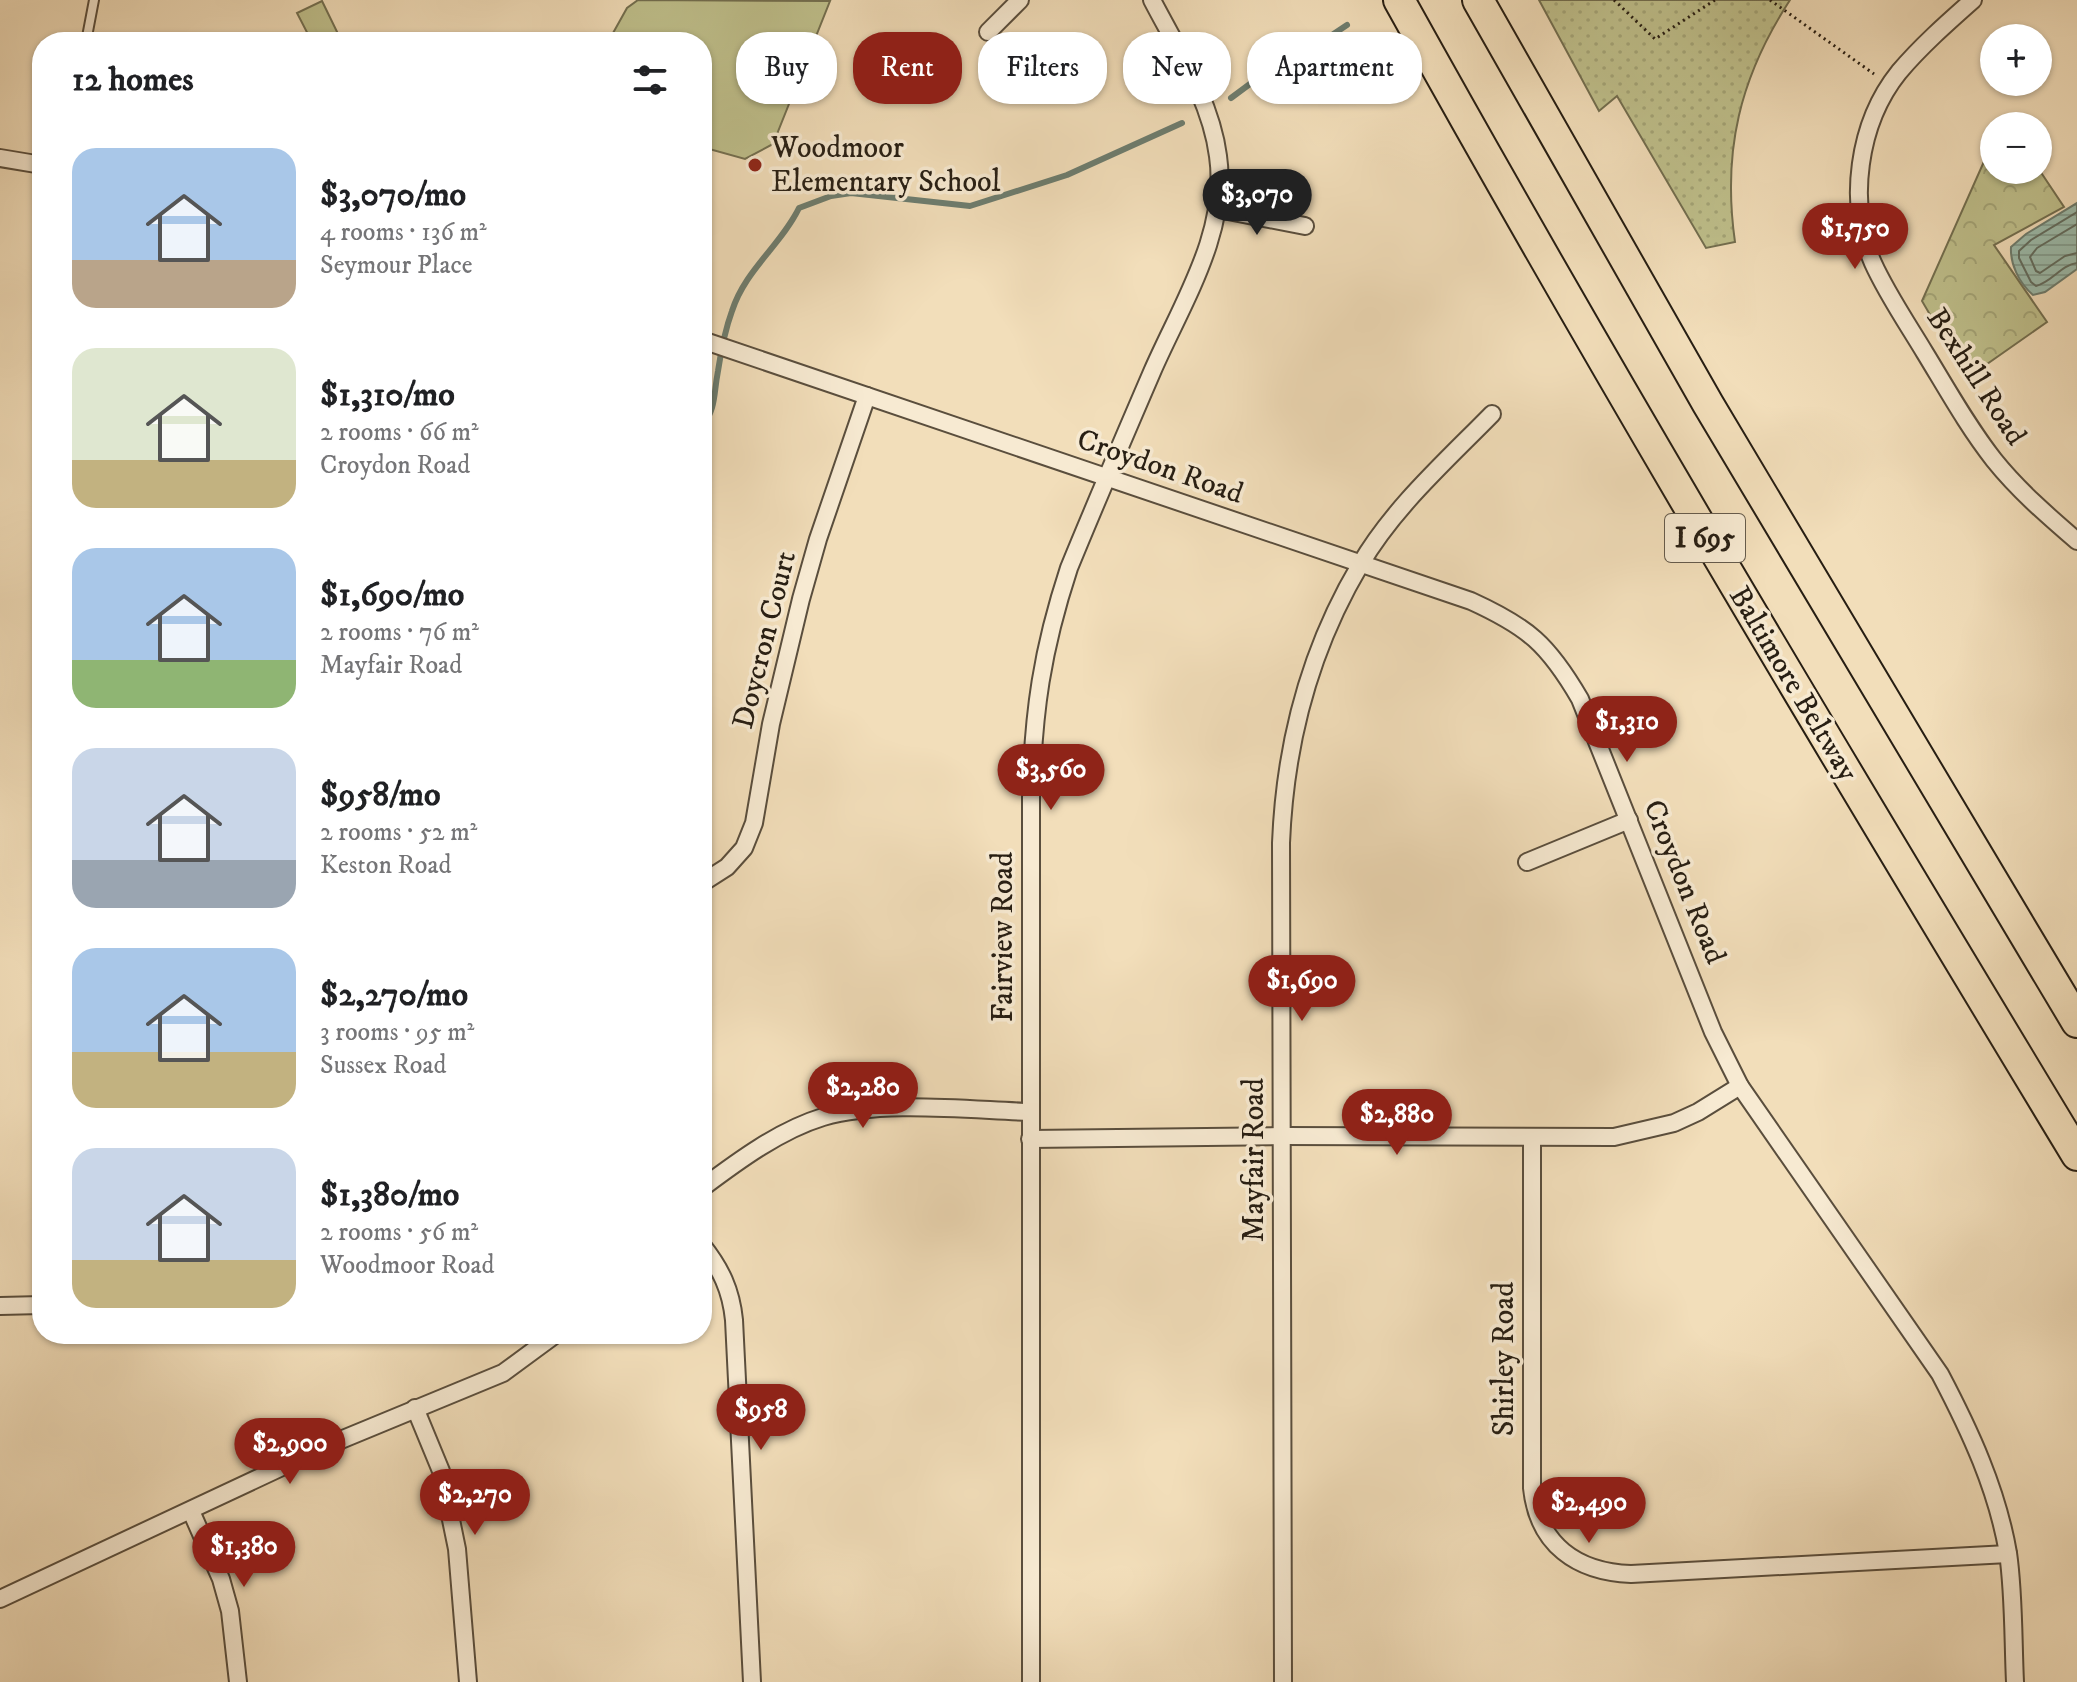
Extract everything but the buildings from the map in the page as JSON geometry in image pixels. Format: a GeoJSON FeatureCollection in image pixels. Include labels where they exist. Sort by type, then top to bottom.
{"type":"FeatureCollection","features":[{"type":"Feature","properties":{"kind":"highway","name":"Baltimore Beltway"},"geometry":{"type":"LineString","coordinates":[[1399,0],[1653,449],[2077,1155]]}},
{"type":"Feature","properties":{"kind":"highway","name":"I 695"},"geometry":{"type":"LineString","coordinates":[[1478,0],[1708,404],[2077,1022]]}},
{"type":"Feature","properties":{"kind":"street"},"geometry":{"type":"LineString","coordinates":[[988,32],[1020,0]]}},
{"type":"Feature","properties":{"kind":"street","name":"Fairview Road"},"geometry":{"type":"LineString","coordinates":[[1031,1682],[1031,798],[1035,702],[1052,619],[1069,568],[1209,243],[1221,183],[1218,153],[1195,84],[1152,0]]}},
{"type":"Feature","properties":{"kind":"street","name":"Bexhill Road"},"geometry":{"type":"LineString","coordinates":[[1973,0],[1924,44],[1890,85],[1881,101],[1860,162],[1859,197],[1872,260],[1971,429],[2018,487],[2077,541]]}},
{"type":"Feature","properties":{"kind":"street"},"geometry":{"type":"LineString","coordinates":[[0,158],[32,163]]}},
{"type":"Feature","properties":{"kind":"street"},"geometry":{"type":"LineString","coordinates":[[1218,209],[1305,226]]}},
{"type":"Feature","properties":{"kind":"street","name":"Croydon Road"},"geometry":{"type":"LineString","coordinates":[[712,344],[1471,601],[1510,619],[1539,642],[1561,666],[1580,699],[1713,1032],[1740,1086],[1940,1374],[1967,1425],[1984,1467],[2008,1554],[2015,1682]]}},
{"type":"Feature","properties":{"kind":"street","name":"Doycron Court"},"geometry":{"type":"LineString","coordinates":[[712,877],[727,867],[744,848],[754,823],[771,724],[801,599],[867,396]]}},
{"type":"Feature","properties":{"kind":"street","name":"Mayfair Road"},"geometry":{"type":"LineString","coordinates":[[1283,1682],[1283,796],[1294,727],[1324,637],[1360,564],[1407,502],[1492,414]]}},
{"type":"Feature","properties":{"kind":"street","name":"Bexhill Road"},"geometry":{"type":"LineString","coordinates":[[2057,523],[2077,533]]}},
{"type":"Feature","properties":{"kind":"street"},"geometry":{"type":"LineString","coordinates":[[1527,862],[1629,820]]}},
{"type":"Feature","properties":{"kind":"street"},"geometry":{"type":"LineString","coordinates":[[1030,1139],[1614,1137],[1645,1132],[1698,1112],[1740,1086]]}},
{"type":"Feature","properties":{"kind":"street"},"geometry":{"type":"LineString","coordinates":[[712,1181],[754,1151],[794,1129],[837,1114],[879,1109],[1031,1112]]}},
{"type":"Feature","properties":{"kind":"street","name":"Shirley Road"},"geometry":{"type":"LineString","coordinates":[[1532,1138],[1532,1488],[1534,1505],[1541,1522],[1569,1557],[1588,1568],[1631,1574],[2008,1554]]}},
{"type":"Feature","properties":{"kind":"street"},"geometry":{"type":"LineString","coordinates":[[712,1259],[724,1276],[732,1298],[752,1682]]}},
{"type":"Feature","properties":{"kind":"street"},"geometry":{"type":"LineString","coordinates":[[0,1306],[32,1305]]}},
{"type":"Feature","properties":{"kind":"street"},"geometry":{"type":"LineString","coordinates":[[0,1599],[331,1444],[503,1373],[542,1344]]}},
{"type":"Feature","properties":{"kind":"street"},"geometry":{"type":"LineString","coordinates":[[415,1408],[441,1471],[453,1524],[468,1682]]}},
{"type":"Feature","properties":{"kind":"street"},"geometry":{"type":"LineString","coordinates":[[191,1511],[221,1579],[230,1611],[238,1682]]}},
{"type":"Feature","properties":{"kind":"lane"},"geometry":{"type":"LineString","coordinates":[[88,32],[94,0]]}},
{"type":"Feature","properties":{"kind":"path"},"geometry":{"type":"LineString","coordinates":[[1614,0],[1655,39],[1715,0]]}},
{"type":"Feature","properties":{"kind":"path"},"geometry":{"type":"LineString","coordinates":[[1770,0],[1890,85]]}},
{"type":"Feature","properties":{"kind":"green space"},"geometry":{"type":"Polygon","coordinates":[[[638,0],[830,1],[818,32],[736,32],[736,104],[789,104],[773,144],[745,159],[712,150],[712,32],[614,32],[627,8],[638,0]]]}},
{"type":"Feature","properties":{"kind":"green space"},"geometry":{"type":"Polygon","coordinates":[[[1539,0],[1790,0],[1758,58],[1739,116],[1731,177],[1735,242],[1706,248],[1617,96],[1599,111],[1539,0]]]}},
{"type":"Feature","properties":{"kind":"green space"},"geometry":{"type":"Polygon","coordinates":[[[322,1],[337,32],[307,32],[297,13],[322,1]]]}},
{"type":"Feature","properties":{"kind":"green space"},"geometry":{"type":"Polygon","coordinates":[[[1980,170],[1980,184],[2049,184],[2064,207],[1994,245],[2047,322],[1967,378],[1922,301],[1980,170]]]}},
{"type":"Feature","properties":{"kind":"water"},"geometry":{"type":"Polygon","coordinates":[[[2077,203],[2077,269],[2045,292],[2033,295],[2016,273],[2011,247],[2026,234],[2077,203]]]}},
{"type":"Feature","properties":{"kind":"waterway"},"geometry":{"type":"LineString","coordinates":[[1231,98],[1262,75],[1299,57],[1347,25]]}},
{"type":"Feature","properties":{"kind":"waterway"},"geometry":{"type":"LineString","coordinates":[[712,407],[724,341],[738,296],[799,208],[831,196],[851,193],[970,206],[1067,175],[1182,123]]}},
{"type":"Feature","properties":{"kind":"place","name":"Woodmoor Elementary School"},"geometry":{"type":"Point","coordinates":[755,165]}}]}
